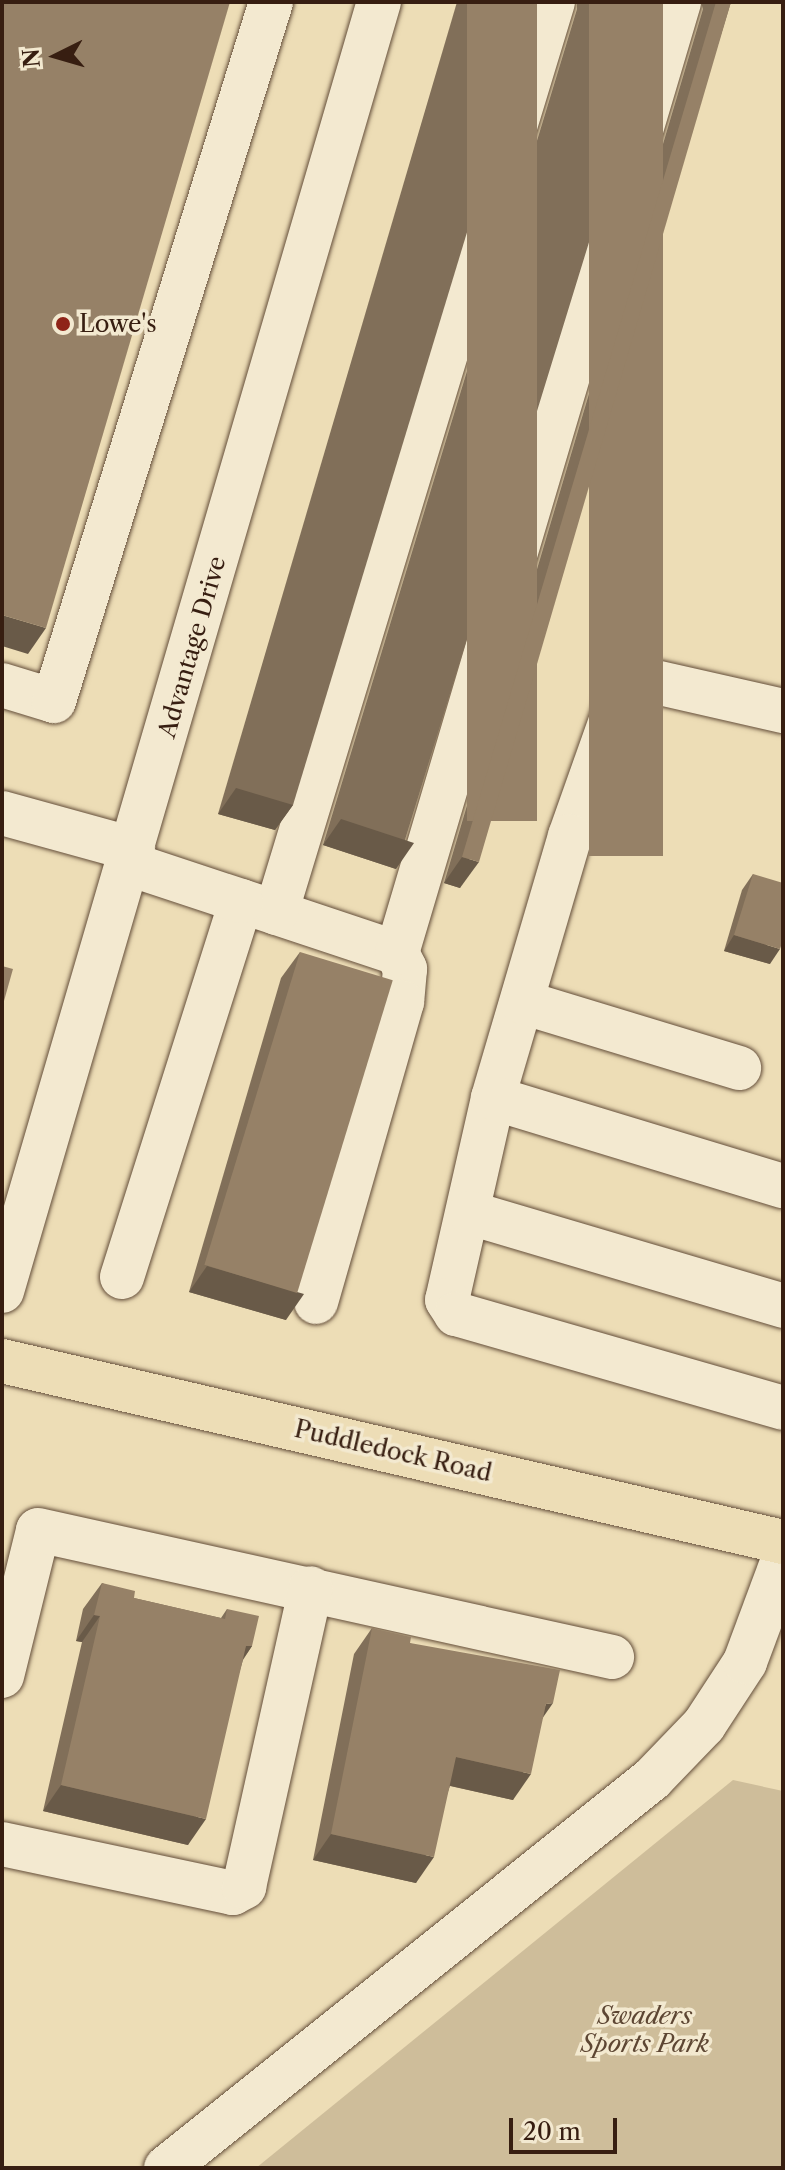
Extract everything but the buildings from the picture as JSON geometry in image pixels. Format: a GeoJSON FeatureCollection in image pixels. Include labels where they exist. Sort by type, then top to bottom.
{"type":"FeatureCollection","features":[{"type":"Feature","properties":{"kind":"main road","name":"Puddledock Road"},"geometry":{"type":"LineString","coordinates":[[2,1361],[783,1542]]}},
{"type":"Feature","properties":{"kind":"street"},"geometry":{"type":"LineString","coordinates":[[2,685],[54,701],[271,2]]}},
{"type":"Feature","properties":{"kind":"street","name":"Advantage Drive"},"geometry":{"type":"LineString","coordinates":[[2,1291],[379,2]]}},
{"type":"Feature","properties":{"kind":"street"},"geometry":{"type":"LineString","coordinates":[[122,1277],[258,907],[553,2]]}},
{"type":"Feature","properties":{"kind":"street"},"geometry":{"type":"LineString","coordinates":[[316,1302],[402,1002],[405,969],[397,953],[679,2]]}},
{"type":"Feature","properties":{"kind":"street"},"geometry":{"type":"LineString","coordinates":[[783,711],[651,681],[633,681],[621,692],[570,836],[493,1098],[470,1213],[447,1300],[456,1314],[783,1408]]}},
{"type":"Feature","properties":{"kind":"street"},"geometry":{"type":"LineString","coordinates":[[2,813],[131,857],[258,907],[397,953]]}},
{"type":"Feature","properties":{"kind":"street"},"geometry":{"type":"LineString","coordinates":[[522,1002],[739,1068]]}},
{"type":"Feature","properties":{"kind":"street"},"geometry":{"type":"LineString","coordinates":[[493,1098],[783,1186]]}},
{"type":"Feature","properties":{"kind":"street"},"geometry":{"type":"LineString","coordinates":[[470,1213],[783,1306]]}},
{"type":"Feature","properties":{"kind":"street"},"geometry":{"type":"LineString","coordinates":[[2,1676],[38,1530],[612,1657]]}},
{"type":"Feature","properties":{"kind":"street"},"geometry":{"type":"LineString","coordinates":[[166,2168],[652,1779],[704,1725],[745,1662],[783,1560]]}},
{"type":"Feature","properties":{"kind":"street"},"geometry":{"type":"LineString","coordinates":[[2,1844],[233,1893],[244,1887],[311,1588]]}},
{"type":"Feature","properties":{"kind":"green space","name":"Swaders Sports Park"},"geometry":{"type":"Polygon","coordinates":[[[733,1780],[783,1791],[783,2168],[256,2168],[733,1780]]]}},
{"type":"Feature","properties":{"kind":"place","name":"Lowe's"},"geometry":{"type":"Point","coordinates":[63,324]}}]}
